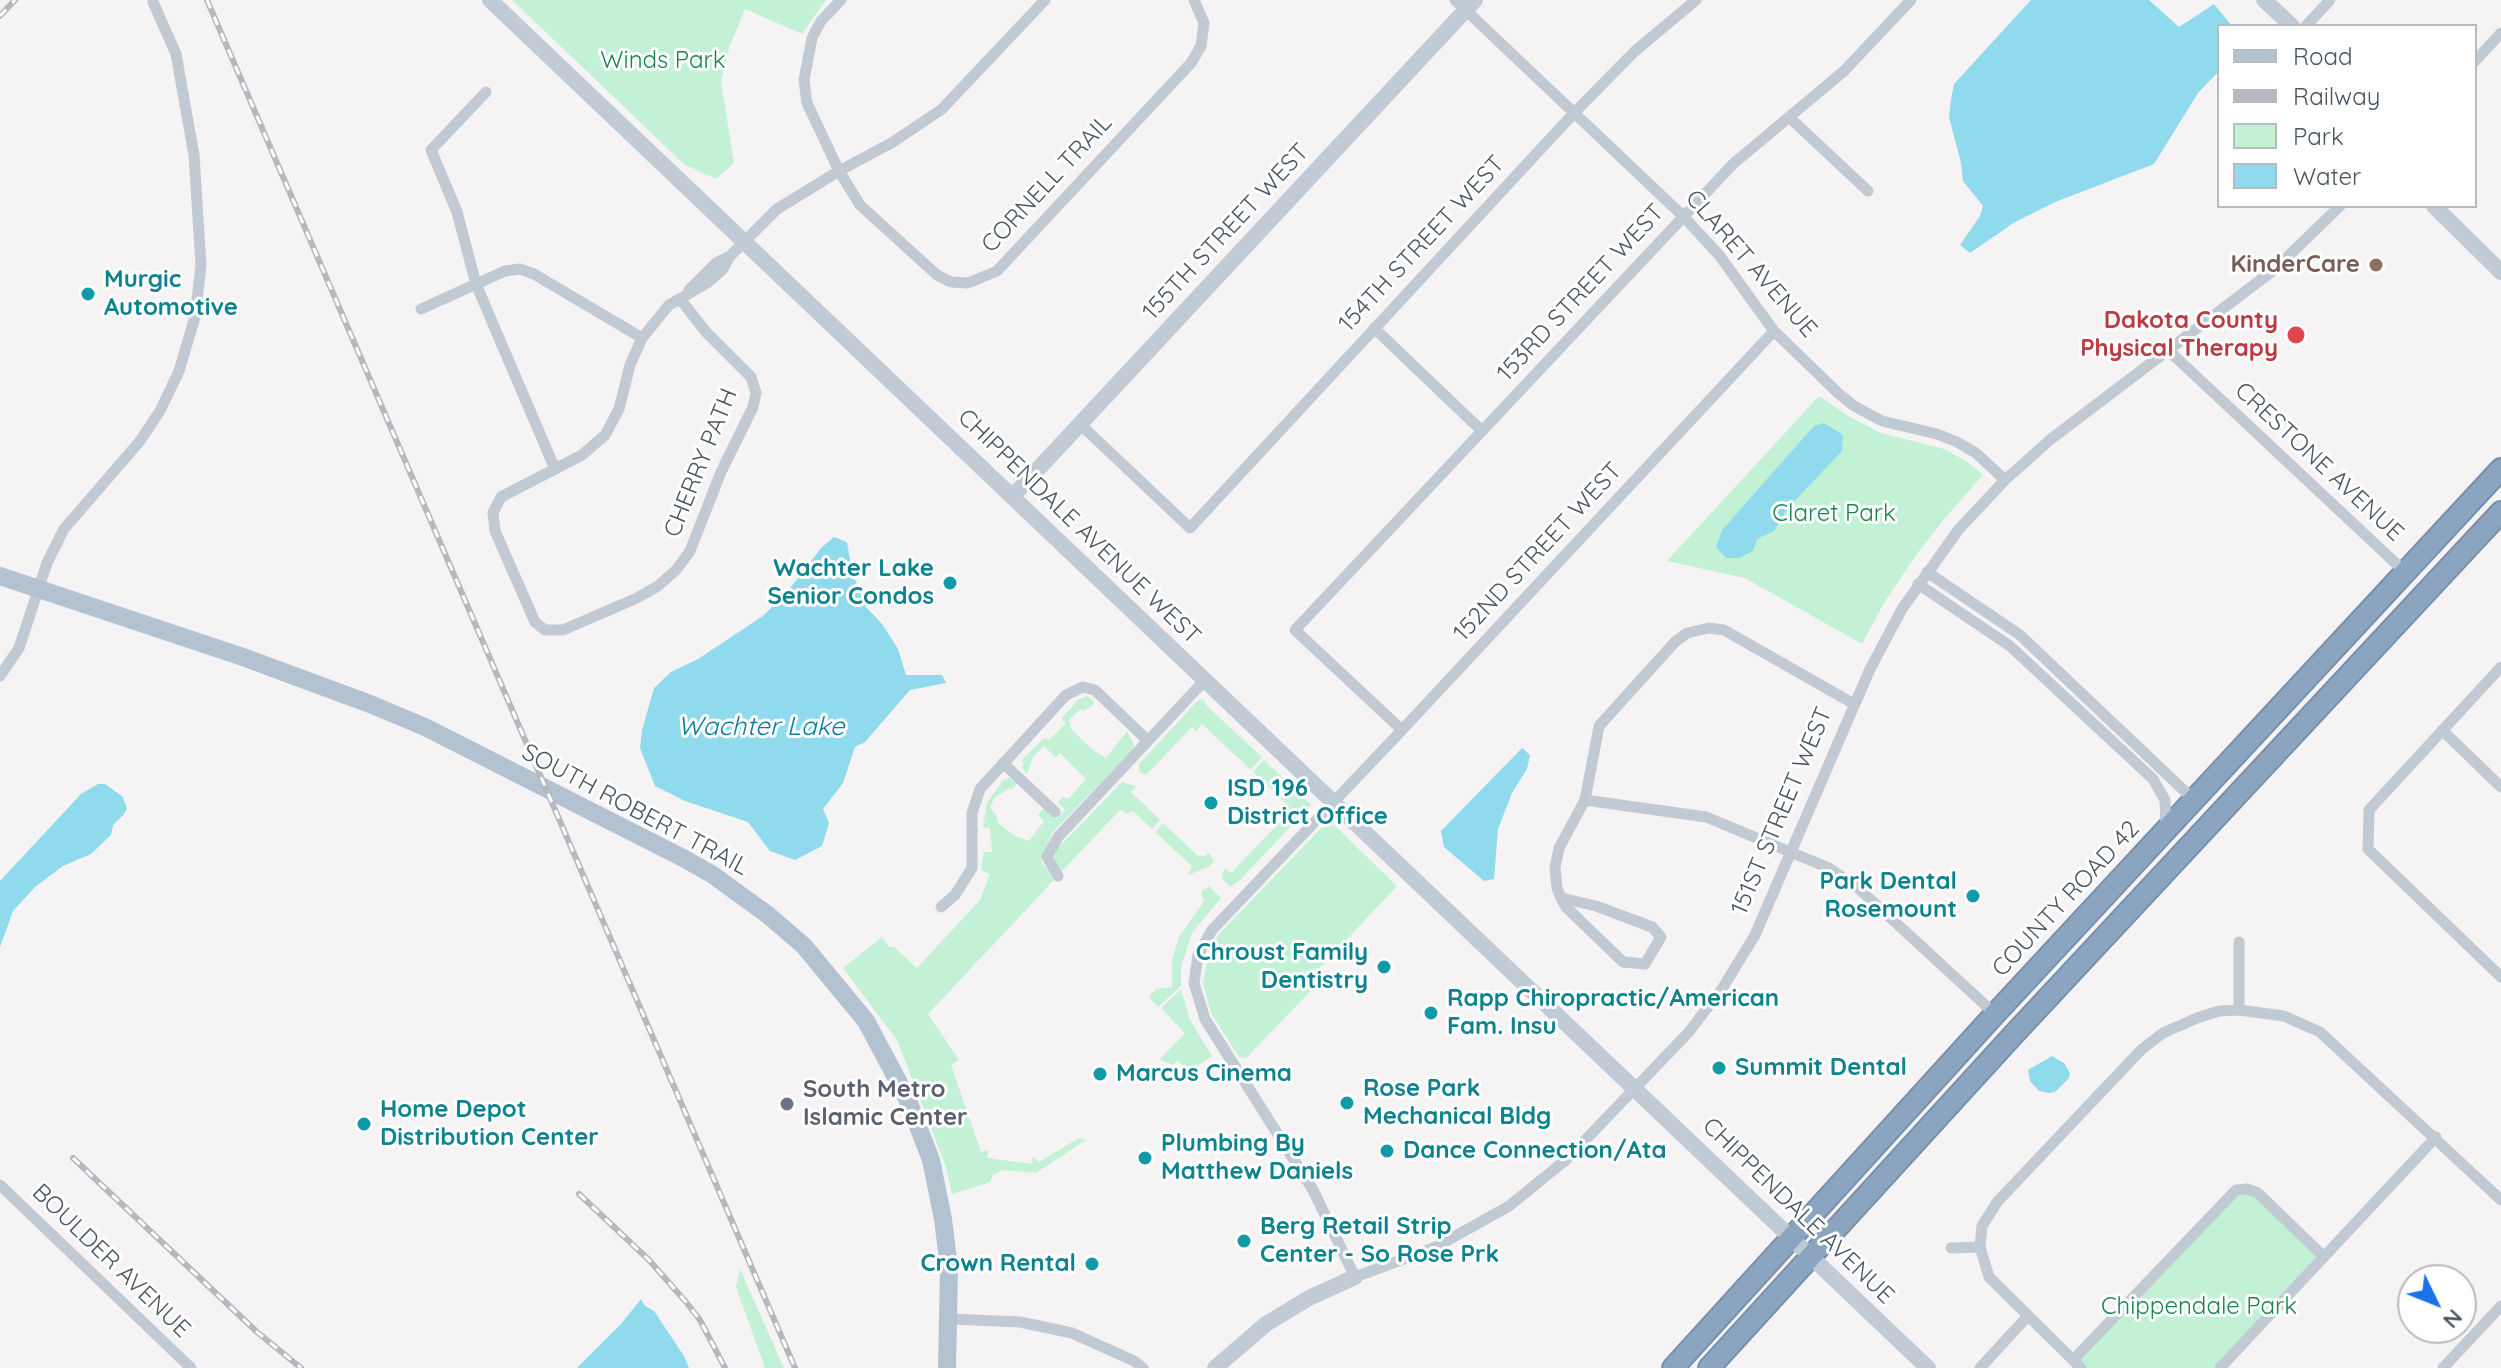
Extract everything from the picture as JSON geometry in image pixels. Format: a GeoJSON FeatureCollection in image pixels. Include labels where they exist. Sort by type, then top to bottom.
{"type":"FeatureCollection","features":[{"type":"Feature","properties":{"kind":"highway","name":"COUNTY ROAD 42"},"geometry":{"type":"LineString","coordinates":[[1673,1368],[2166,828],[2501,469]]}},
{"type":"Feature","properties":{"kind":"highway"},"geometry":{"type":"LineString","coordinates":[[1709,1368],[2092,950],[2501,512]]}},
{"type":"Feature","properties":{"kind":"highway"},"geometry":{"type":"LineString","coordinates":[[2092,950],[2091,937],[2097,929],[2197,821],[2197,806],[2193,799]]}},
{"type":"Feature","properties":{"kind":"main road","name":"SOUTH ROBERT TRAIL"},"geometry":{"type":"LineString","coordinates":[[0,576],[257,662],[425,727],[683,858],[713,875],[768,915],[804,946],[866,1021],[903,1086],[928,1149],[948,1256],[950,1319],[947,1368]]}},
{"type":"Feature","properties":{"kind":"street","name":"CHIPPENDALE AVENUE WEST"},"geometry":{"type":"LineString","coordinates":[[490,0],[1635,1089]]}},
{"type":"Feature","properties":{"kind":"street","name":"CORNELL TRAIL"},"geometry":{"type":"LineString","coordinates":[[841,0],[821,21],[812,38],[804,80],[807,103],[839,171],[860,205],[937,275],[951,282],[968,283],[997,271],[1191,63],[1201,46],[1204,23],[1194,0]]}},
{"type":"Feature","properties":{"kind":"street"},"geometry":{"type":"LineString","coordinates":[[486,92],[431,150],[457,212],[476,284],[555,469],[590,449],[610,427],[619,409],[630,365],[642,338],[661,312],[723,269],[730,256],[777,209],[893,142],[942,109],[1045,0]]}},
{"type":"Feature","properties":{"kind":"street","name":"154TH STREET WEST"},"geometry":{"type":"LineString","coordinates":[[1080,424],[1190,528],[1574,113],[1634,52],[1696,0]]}},
{"type":"Feature","properties":{"kind":"street"},"geometry":{"type":"LineString","coordinates":[[1893,0],[1907,5]]}},
{"type":"Feature","properties":{"kind":"street"},"geometry":{"type":"LineString","coordinates":[[2264,0],[2290,24]]}},
{"type":"Feature","properties":{"kind":"street"},"geometry":{"type":"LineString","coordinates":[[2308,24],[2330,0]]}},
{"type":"Feature","properties":{"kind":"street"},"geometry":{"type":"LineString","coordinates":[[0,676],[19,648],[50,555],[64,529],[140,441],[160,411],[179,371],[197,307],[201,265],[193,142],[176,54],[153,2]]}},
{"type":"Feature","properties":{"kind":"street","name":"CLARET AVENUE"},"geometry":{"type":"LineString","coordinates":[[1465,3],[1574,113],[1683,216],[1719,255],[1774,331],[1854,406],[1892,424],[1957,442],[1976,453],[2005,480]]}},
{"type":"Feature","properties":{"kind":"street","name":"155TH STREET WEST"},"geometry":{"type":"LineString","coordinates":[[1012,497],[1465,3]]}},
{"type":"Feature","properties":{"kind":"street","name":"153RD STREET WEST"},"geometry":{"type":"LineString","coordinates":[[1402,730],[1295,630],[1733,164],[1844,71],[1907,5]]}},
{"type":"Feature","properties":{"kind":"street"},"geometry":{"type":"LineString","coordinates":[[2477,59],[2501,33]]}},
{"type":"Feature","properties":{"kind":"street"},"geometry":{"type":"LineString","coordinates":[[1789,117],[1868,191]]}},
{"type":"Feature","properties":{"kind":"street","name":"151ST STREET WEST"},"geometry":{"type":"LineString","coordinates":[[1215,1368],[1266,1324],[1309,1298],[1436,1247],[1509,1206],[1567,1159],[1635,1089],[1692,1028],[1722,989],[1755,935],[1885,639],[1918,584],[1959,529],[2005,480],[2051,439],[2275,269],[2338,208]]}},
{"type":"Feature","properties":{"kind":"street"},"geometry":{"type":"LineString","coordinates":[[2436,208],[2501,272]]}},
{"type":"Feature","properties":{"kind":"street"},"geometry":{"type":"LineString","coordinates":[[421,309],[505,271],[527,270],[642,338]]}},
{"type":"Feature","properties":{"kind":"street","name":"CHERRY PATH"},"geometry":{"type":"LineString","coordinates":[[555,469],[511,490],[498,502],[493,513],[495,531],[535,622],[545,630],[563,630],[637,598],[658,586],[676,570],[690,551],[721,472],[753,407],[756,393],[749,373],[706,332],[680,299]]}},
{"type":"Feature","properties":{"kind":"street"},"geometry":{"type":"LineString","coordinates":[[1374,328],[1482,431]]}},
{"type":"Feature","properties":{"kind":"street","name":"152ND STREET WEST"},"geometry":{"type":"LineString","coordinates":[[1355,1277],[1313,1190],[1205,1019],[1194,983],[1198,955],[1212,930],[1774,331]]}},
{"type":"Feature","properties":{"kind":"street","name":"CRESTONE AVENUE"},"geometry":{"type":"LineString","coordinates":[[2168,350],[2405,572]]}},
{"type":"Feature","properties":{"kind":"street"},"geometry":{"type":"LineString","coordinates":[[1927,572],[2020,635],[2193,799]]}},
{"type":"Feature","properties":{"kind":"street"},"geometry":{"type":"LineString","coordinates":[[1918,584],[2010,646],[2153,779],[2165,800],[2166,828]]}},
{"type":"Feature","properties":{"kind":"street"},"geometry":{"type":"LineString","coordinates":[[1561,898],[1596,906],[1652,927],[1661,937],[1645,964],[1623,962],[1573,915],[1561,898],[1555,878],[1556,858],[1585,800],[1595,739],[1603,720],[1675,642],[1694,630],[1724,630],[1854,704]]}},
{"type":"Feature","properties":{"kind":"street"},"geometry":{"type":"LineString","coordinates":[[2501,667],[2369,810],[2368,849],[2501,977]]}},
{"type":"Feature","properties":{"kind":"street"},"geometry":{"type":"LineString","coordinates":[[1058,876],[1047,857],[1058,837],[1205,680]]}},
{"type":"Feature","properties":{"kind":"street"},"geometry":{"type":"LineString","coordinates":[[941,907],[967,879],[973,859],[972,813],[977,795],[1066,695],[1083,687],[1101,695],[1148,741]]}},
{"type":"Feature","properties":{"kind":"street"},"geometry":{"type":"LineString","coordinates":[[2442,730],[2501,787]]}},
{"type":"Feature","properties":{"kind":"street"},"geometry":{"type":"LineString","coordinates":[[1003,763],[1055,812]]}},
{"type":"Feature","properties":{"kind":"street"},"geometry":{"type":"LineString","coordinates":[[1585,800],[1706,817],[1829,868],[1848,880],[1995,1014]]}},
{"type":"Feature","properties":{"kind":"street"},"geometry":{"type":"LineString","coordinates":[[2239,942],[2239,1010]]}},
{"type":"Feature","properties":{"kind":"street"},"geometry":{"type":"LineString","coordinates":[[2324,1257],[2258,1193],[2247,1189],[2236,1190],[2077,1364],[1989,1277],[1980,1247],[1982,1226],[1998,1201],[2142,1049],[2163,1033],[2219,1011],[2239,1010],[2284,1016],[2320,1032],[2501,1200]]}},
{"type":"Feature","properties":{"kind":"street","name":"CHIPPENDALE AVENUE"},"geometry":{"type":"LineString","coordinates":[[1635,1089],[1928,1368]]}},
{"type":"Feature","properties":{"kind":"street"},"geometry":{"type":"LineString","coordinates":[[2220,1368],[2436,1137]]}},
{"type":"Feature","properties":{"kind":"street","name":"BOULDER AVENUE"},"geometry":{"type":"LineString","coordinates":[[0,1185],[191,1368]]}},
{"type":"Feature","properties":{"kind":"street"},"geometry":{"type":"LineString","coordinates":[[1951,1248],[1980,1247]]}},
{"type":"Feature","properties":{"kind":"street"},"geometry":{"type":"LineString","coordinates":[[2443,1368],[2501,1306]]}},
{"type":"Feature","properties":{"kind":"street"},"geometry":{"type":"LineString","coordinates":[[1980,1368],[2027,1317]]}},
{"type":"Feature","properties":{"kind":"street"},"geometry":{"type":"LineString","coordinates":[[950,1319],[1020,1322],[1072,1333],[1143,1368]]}},
{"type":"Feature","properties":{"kind":"green space","name":"Winds Park"},"geometry":{"type":"Polygon","coordinates":[[[512,0],[826,0],[802,34],[745,9],[729,48],[721,82],[734,163],[716,179],[684,164],[512,0]]]}},
{"type":"Feature","properties":{"kind":"green space","name":"Claret Park"},"geometry":{"type":"Polygon","coordinates":[[[1819,396],[1881,433],[1944,449],[1983,475],[1916,555],[1884,603],[1862,644],[1745,578],[1667,561],[1819,396]]]}},
{"type":"Feature","properties":{"kind":"green space"},"geometry":{"type":"Polygon","coordinates":[[[1087,696],[1094,702],[1083,711],[1080,709],[1069,720],[1071,729],[1106,758],[1127,731],[1135,747],[1052,833],[1041,861],[1054,880],[928,1014],[959,1060],[951,1065],[981,1152],[988,1150],[987,1158],[1032,1164],[1033,1157],[1039,1162],[1079,1138],[1086,1140],[1036,1173],[1003,1170],[993,1175],[990,1182],[952,1194],[946,1167],[897,1040],[843,968],[882,937],[889,947],[894,947],[917,968],[980,900],[990,874],[981,870],[984,852],[992,852],[990,828],[983,827],[987,803],[1003,780],[1010,778],[1017,783],[1012,790],[1010,788],[994,798],[990,808],[998,823],[1015,836],[1029,841],[1044,821],[1038,815],[1044,808],[1056,819],[1065,810],[1058,802],[1063,797],[1068,799],[1086,779],[1060,753],[1055,757],[1044,746],[1033,757],[1027,774],[1021,766],[1024,765],[1022,760],[1044,738],[1049,740],[1066,723],[1061,719],[1079,699],[1087,696]]]}},
{"type":"Feature","properties":{"kind":"green space"},"geometry":{"type":"Polygon","coordinates":[[[1203,699],[1262,757],[1251,770],[1202,724],[1196,731],[1192,727],[1148,773],[1144,775],[1139,771],[1139,764],[1198,700],[1203,699]]]}},
{"type":"Feature","properties":{"kind":"green space"},"geometry":{"type":"Polygon","coordinates":[[[1264,760],[1311,805],[1230,887],[1222,878],[1223,871],[1226,868],[1231,873],[1285,817],[1280,811],[1286,803],[1253,772],[1264,760]]]}},
{"type":"Feature","properties":{"kind":"green space"},"geometry":{"type":"Polygon","coordinates":[[[1122,782],[1136,786],[1131,792],[1160,820],[1152,829],[1133,811],[1127,814],[1120,810],[1062,871],[1054,862],[1055,851],[1122,782]]]}},
{"type":"Feature","properties":{"kind":"green space"},"geometry":{"type":"Polygon","coordinates":[[[1329,820],[1397,886],[1320,968],[1324,972],[1330,971],[1246,1058],[1239,1057],[1211,1013],[1203,984],[1209,949],[1219,934],[1329,820]]]}},
{"type":"Feature","properties":{"kind":"green space"},"geometry":{"type":"Polygon","coordinates":[[[1163,823],[1197,855],[1209,853],[1214,861],[1210,866],[1188,875],[1192,866],[1155,832],[1163,823]]]}},
{"type":"Feature","properties":{"kind":"green space"},"geometry":{"type":"Polygon","coordinates":[[[1209,886],[1221,898],[1192,933],[1181,967],[1181,986],[1158,1007],[1149,997],[1156,989],[1172,987],[1172,960],[1179,937],[1204,901],[1201,892],[1209,886]]]}},
{"type":"Feature","properties":{"kind":"green space"},"geometry":{"type":"Polygon","coordinates":[[[1181,989],[1190,1020],[1212,1056],[1181,1077],[1179,1075],[1186,1069],[1178,1061],[1173,1065],[1160,1059],[1185,1033],[1161,1008],[1181,989]]]}},
{"type":"Feature","properties":{"kind":"green space","name":"Chippendale Park"},"geometry":{"type":"Polygon","coordinates":[[[2246,1187],[2325,1255],[2219,1368],[2082,1368],[2073,1360],[2246,1187]]]}},
{"type":"Feature","properties":{"kind":"green space"},"geometry":{"type":"Polygon","coordinates":[[[740,1269],[784,1368],[765,1368],[736,1287],[740,1269]]]}},
{"type":"Feature","properties":{"kind":"water"},"geometry":{"type":"Polygon","coordinates":[[[2031,0],[2149,0],[2179,27],[2214,4],[2230,24],[2217,24],[2217,73],[2198,93],[2154,164],[2055,202],[2015,222],[1970,253],[1960,245],[1980,216],[1983,206],[1963,181],[1949,117],[1954,84],[2031,0]]]}},
{"type":"Feature","properties":{"kind":"water"},"geometry":{"type":"Polygon","coordinates":[[[1824,423],[1843,435],[1842,451],[1788,508],[1774,531],[1757,539],[1753,551],[1739,558],[1726,558],[1716,547],[1722,530],[1814,426],[1824,423]]]}},
{"type":"Feature","properties":{"kind":"water","name":"Wachter Lake"},"geometry":{"type":"Polygon","coordinates":[[[834,537],[847,542],[852,572],[866,607],[882,624],[898,649],[906,675],[942,675],[946,683],[910,690],[865,742],[855,747],[843,783],[823,809],[829,823],[822,846],[795,860],[770,851],[748,822],[685,801],[655,786],[640,748],[642,730],[654,688],[671,672],[698,659],[763,616],[834,537]]]}},
{"type":"Feature","properties":{"kind":"water"},"geometry":{"type":"Polygon","coordinates":[[[1522,748],[1530,755],[1527,769],[1512,793],[1498,829],[1494,879],[1484,881],[1444,847],[1441,831],[1522,748]]]}},
{"type":"Feature","properties":{"kind":"water"},"geometry":{"type":"Polygon","coordinates":[[[98,784],[105,784],[123,797],[127,809],[124,814],[113,825],[111,835],[91,854],[63,866],[35,887],[13,911],[0,947],[0,881],[81,794],[98,784]]]}},
{"type":"Feature","properties":{"kind":"water"},"geometry":{"type":"Polygon","coordinates":[[[2052,1056],[2064,1063],[2070,1073],[2069,1078],[2055,1092],[2039,1091],[2030,1081],[2028,1070],[2052,1056]]]}},
{"type":"Feature","properties":{"kind":"water"},"geometry":{"type":"Polygon","coordinates":[[[641,1299],[645,1306],[654,1311],[689,1368],[577,1368],[621,1324],[641,1299]]]}},
{"type":"Feature","properties":{"kind":"railway"},"geometry":{"type":"LineString","coordinates":[[0,16],[15,0]]}},
{"type":"Feature","properties":{"kind":"railway"},"geometry":{"type":"LineString","coordinates":[[207,0],[795,1368]]}},
{"type":"Feature","properties":{"kind":"railway"},"geometry":{"type":"LineString","coordinates":[[73,1158],[257,1332],[301,1368]]}},
{"type":"Feature","properties":{"kind":"railway"},"geometry":{"type":"LineString","coordinates":[[579,1194],[649,1260],[686,1302],[700,1320],[725,1368]]}},
{"type":"Feature","properties":{"kind":"place","name":"KinderCare"},"geometry":{"type":"Point","coordinates":[2376,265]}},
{"type":"Feature","properties":{"kind":"place","name":"Murgic Automotive"},"geometry":{"type":"Point","coordinates":[88,294]}},
{"type":"Feature","properties":{"kind":"place","name":"Dakota County Physical Therapy"},"geometry":{"type":"Point","coordinates":[2296,335]}},
{"type":"Feature","properties":{"kind":"place","name":"Wachter Lake Senior Condos"},"geometry":{"type":"Point","coordinates":[950,583]}},
{"type":"Feature","properties":{"kind":"place","name":"ISD 196 District Office"},"geometry":{"type":"Point","coordinates":[1211,803]}},
{"type":"Feature","properties":{"kind":"place","name":"Park Dental Rosemount"},"geometry":{"type":"Point","coordinates":[1973,896]}},
{"type":"Feature","properties":{"kind":"place","name":"Chroust Family Dentistry"},"geometry":{"type":"Point","coordinates":[1384,967]}},
{"type":"Feature","properties":{"kind":"place","name":"Rapp Chiropractic/American Fam. Insu"},"geometry":{"type":"Point","coordinates":[1431,1013]}},
{"type":"Feature","properties":{"kind":"place","name":"Summit Dental"},"geometry":{"type":"Point","coordinates":[1719,1068]}},
{"type":"Feature","properties":{"kind":"place","name":"Marcus Cinema"},"geometry":{"type":"Point","coordinates":[1100,1074]}},
{"type":"Feature","properties":{"kind":"place","name":"Rose Park Mechanical Bldg"},"geometry":{"type":"Point","coordinates":[1347,1103]}},
{"type":"Feature","properties":{"kind":"place","name":"South Metro Islamic Center"},"geometry":{"type":"Point","coordinates":[787,1104]}},
{"type":"Feature","properties":{"kind":"place","name":"Home Depot Distribution Center"},"geometry":{"type":"Point","coordinates":[364,1124]}},
{"type":"Feature","properties":{"kind":"place","name":"Dance Connection/Ata"},"geometry":{"type":"Point","coordinates":[1387,1151]}},
{"type":"Feature","properties":{"kind":"place","name":"Plumbing By Matthew Daniels"},"geometry":{"type":"Point","coordinates":[1145,1158]}},
{"type":"Feature","properties":{"kind":"place","name":"Berg Retail Strip Center - So Rose Prk"},"geometry":{"type":"Point","coordinates":[1244,1241]}},
{"type":"Feature","properties":{"kind":"place","name":"Crown Rental"},"geometry":{"type":"Point","coordinates":[1092,1264]}}]}
